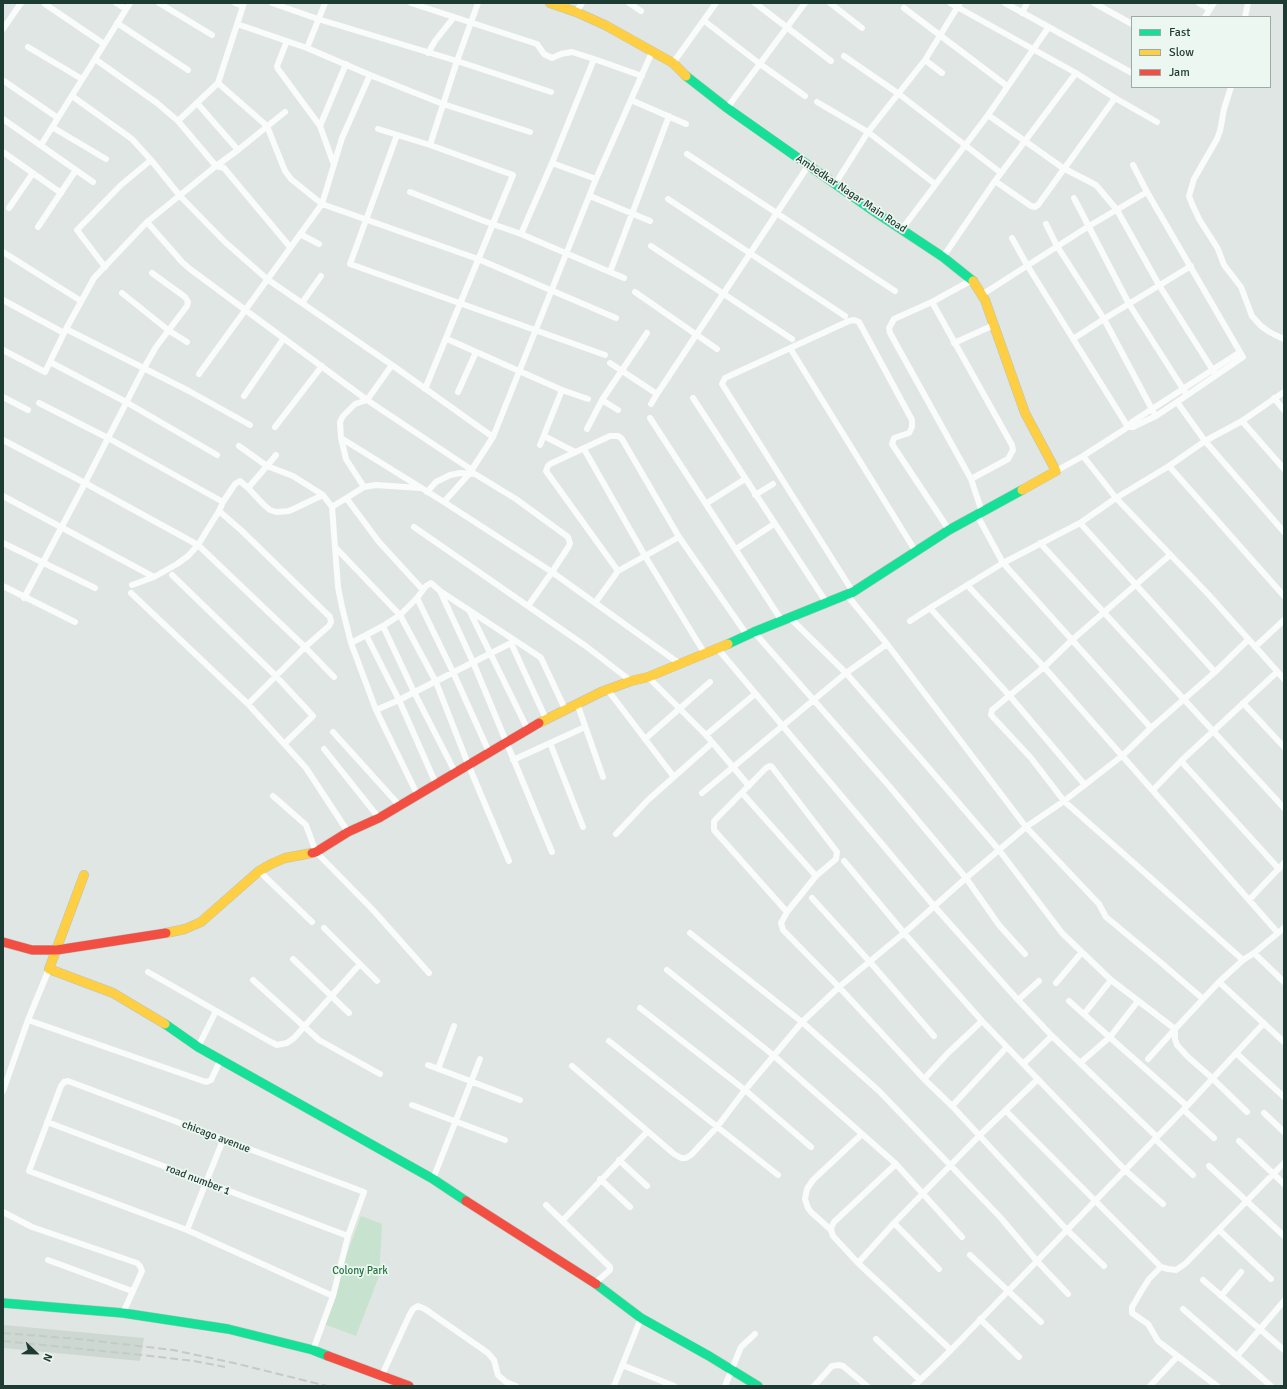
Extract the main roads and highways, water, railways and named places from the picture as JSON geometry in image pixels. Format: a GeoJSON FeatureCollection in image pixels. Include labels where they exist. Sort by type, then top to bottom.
{"type":"FeatureCollection","features":[{"type":"Feature","properties":{"kind":"railway"},"geometry":{"type":"LineString","coordinates":[[3,1333],[79,1339],[173,1350],[234,1363],[327,1386]]}},
{"type":"Feature","properties":{"kind":"railway"},"geometry":{"type":"LineString","coordinates":[[3,1341],[194,1361],[225,1367]]}},
{"type":"Feature","properties":{"kind":"park label","name":"Colony Park"},"geometry":{"type":"Point","coordinates":[360,1271]}}]}
